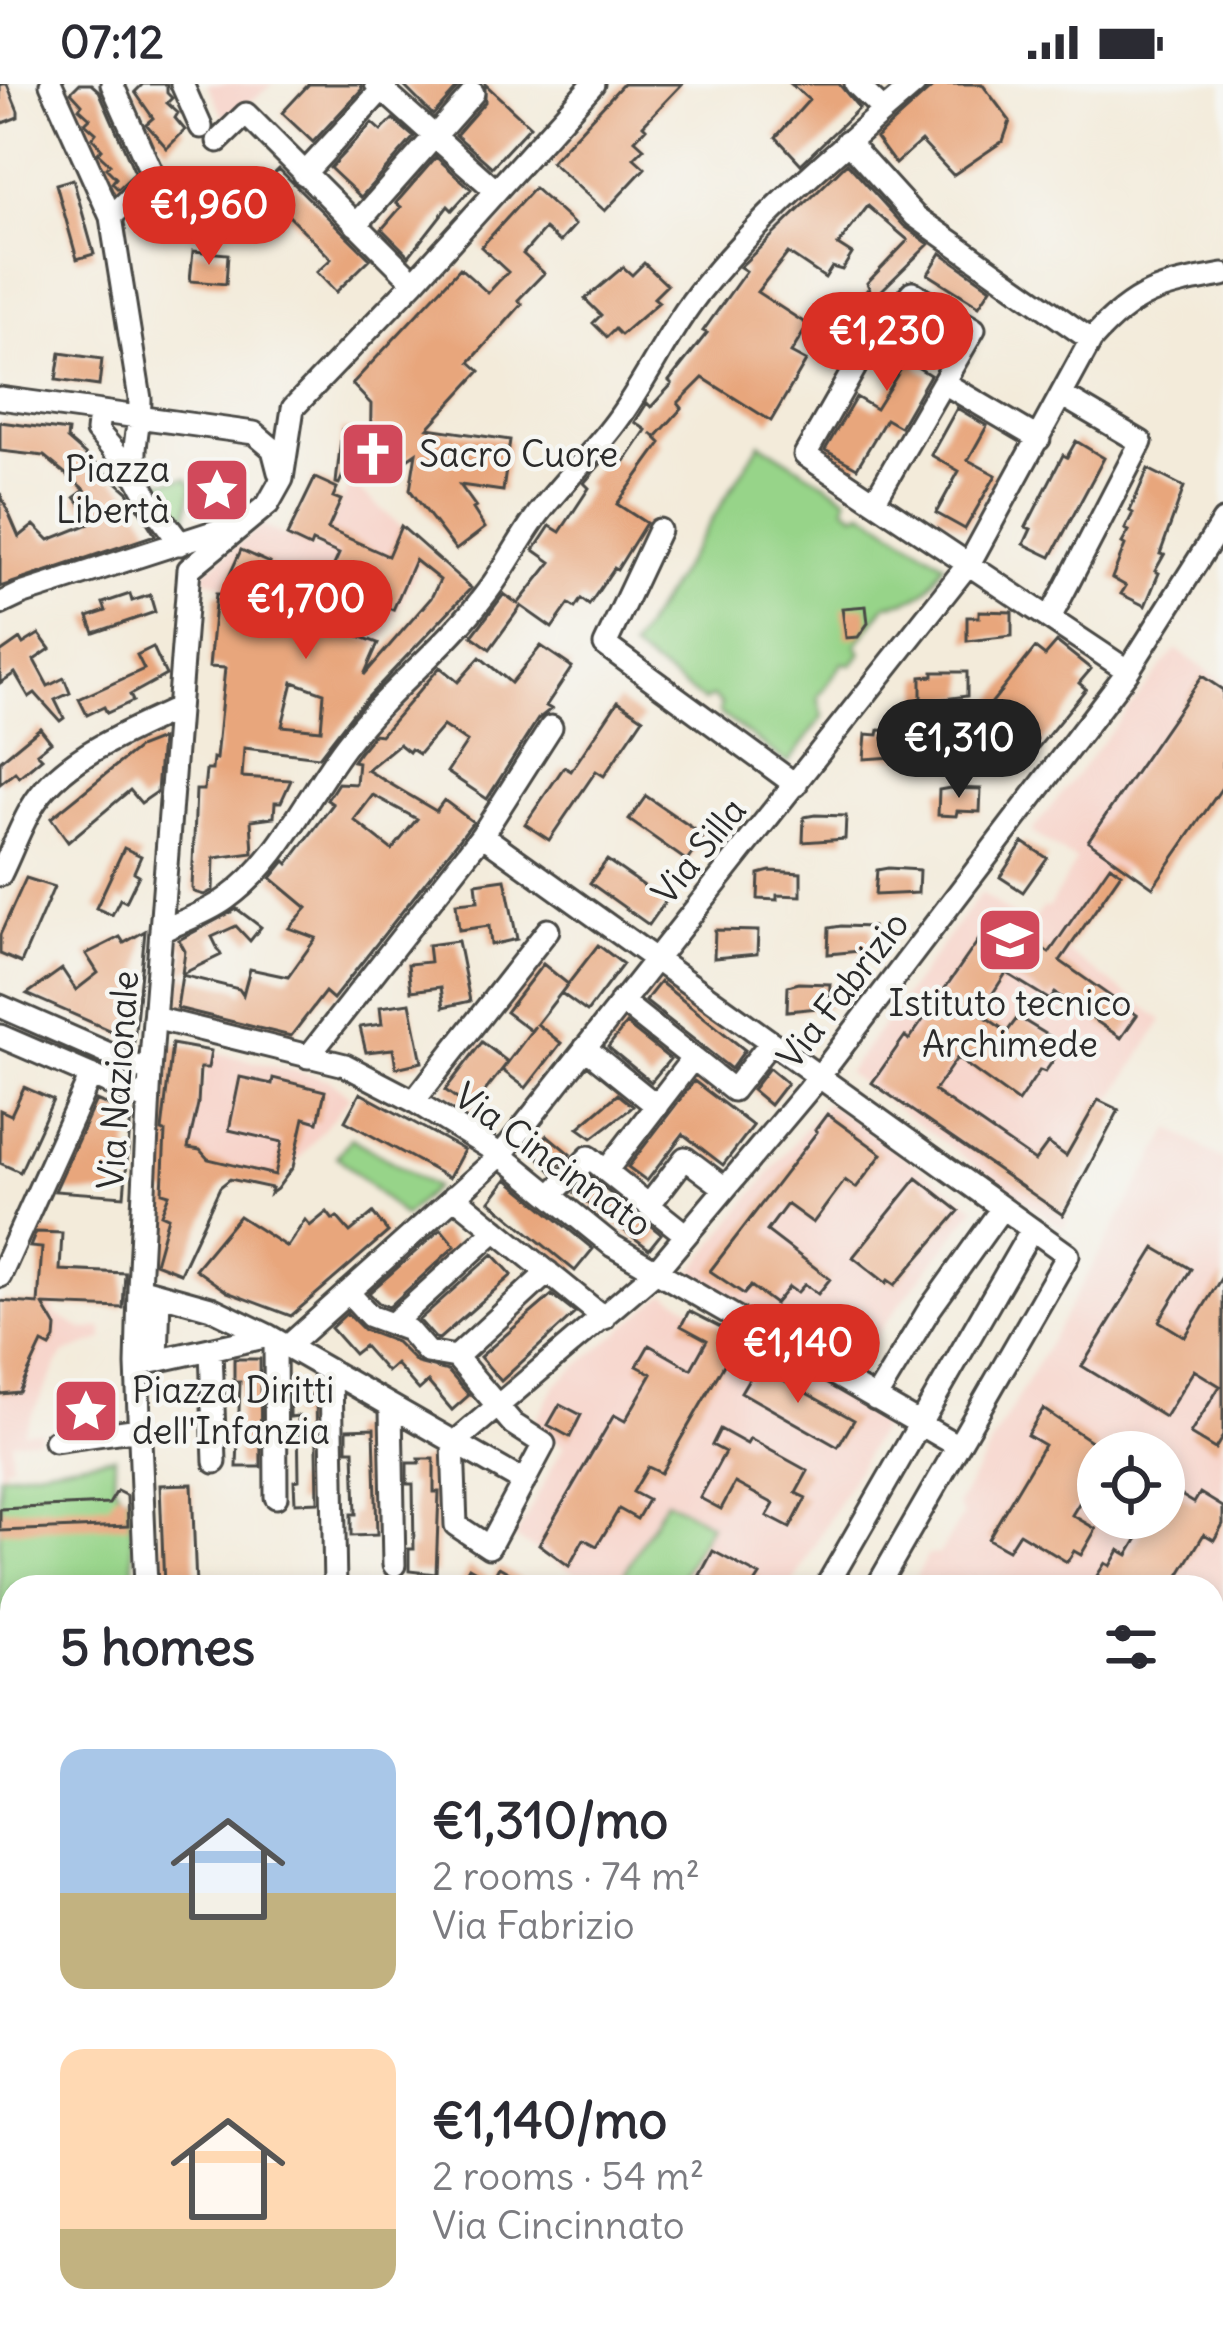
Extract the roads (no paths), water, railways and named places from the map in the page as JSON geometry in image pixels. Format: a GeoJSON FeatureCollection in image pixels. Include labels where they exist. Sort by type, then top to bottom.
{"type":"FeatureCollection","features":[{"type":"Feature","properties":{"kind":"street"},"geometry":{"type":"LineString","coordinates":[[111,217],[153,176],[112,84]]}},
{"type":"Feature","properties":{"kind":"street"},"geometry":{"type":"LineString","coordinates":[[182,84],[210,134],[246,114],[414,282]]}},
{"type":"Feature","properties":{"kind":"street"},"geometry":{"type":"LineString","coordinates":[[0,604],[248,520],[268,504],[282,479],[293,408],[593,84]]}},
{"type":"Feature","properties":{"kind":"street"},"geometry":{"type":"LineString","coordinates":[[856,84],[884,111]]}},
{"type":"Feature","properties":{"kind":"street"},"geometry":{"type":"LineString","coordinates":[[161,931],[226,899],[298,820],[316,785],[348,742],[486,594],[533,521],[616,422],[701,289],[735,249],[915,84]]}},
{"type":"Feature","properties":{"kind":"street"},"geometry":{"type":"LineString","coordinates":[[56,86],[111,217],[121,260],[140,418],[132,449],[137,477]]}},
{"type":"Feature","properties":{"kind":"street"},"geometry":{"type":"LineString","coordinates":[[304,174],[382,86],[495,190]]}},
{"type":"Feature","properties":{"kind":"street"},"geometry":{"type":"LineString","coordinates":[[356,225],[473,93]]}},
{"type":"Feature","properties":{"kind":"street"},"geometry":{"type":"LineString","coordinates":[[847,142],[915,216],[1091,340],[1115,313],[1159,286],[1223,275]]}},
{"type":"Feature","properties":{"kind":"street"},"geometry":{"type":"LineString","coordinates":[[874,500],[974,329],[912,292],[862,355],[806,455],[1128,671]]}},
{"type":"Feature","properties":{"kind":"street","name":"Via Silla"},"geometry":{"type":"LineString","coordinates":[[277,1341],[348,1292],[501,1155],[970,562],[1091,340]]}},
{"type":"Feature","properties":{"kind":"street"},"geometry":{"type":"LineString","coordinates":[[944,383],[1039,439]]}},
{"type":"Feature","properties":{"kind":"street"},"geometry":{"type":"LineString","coordinates":[[1051,616],[1142,442],[1064,396]]}},
{"type":"Feature","properties":{"kind":"street"},"geometry":{"type":"LineString","coordinates":[[0,398],[254,433],[273,449],[282,479]]}},
{"type":"Feature","properties":{"kind":"street"},"geometry":{"type":"LineString","coordinates":[[99,414],[97,430],[137,477],[172,547]]}},
{"type":"Feature","properties":{"kind":"street","name":"Via Nazionale"},"geometry":{"type":"LineString","coordinates":[[147,1363],[148,1100],[187,577],[198,560],[248,520]]}},
{"type":"Feature","properties":{"kind":"street","name":"Via Fabrizio"},"geometry":{"type":"LineString","coordinates":[[453,1444],[655,1272],[818,1078],[1128,671],[1223,521]]}},
{"type":"Feature","properties":{"kind":"street"},"geometry":{"type":"LineString","coordinates":[[659,530],[604,646],[796,785]]}},
{"type":"Feature","properties":{"kind":"street"},"geometry":{"type":"LineString","coordinates":[[0,875],[34,804],[54,784],[98,746],[177,709]]}},
{"type":"Feature","properties":{"kind":"street"},"geometry":{"type":"LineString","coordinates":[[308,1057],[482,835],[551,727]]}},
{"type":"Feature","properties":{"kind":"street"},"geometry":{"type":"LineString","coordinates":[[482,835],[1068,1255],[884,1575]]}},
{"type":"Feature","properties":{"kind":"street"},"geometry":{"type":"LineString","coordinates":[[414,1101],[548,930]]}},
{"type":"Feature","properties":{"kind":"street"},"geometry":{"type":"LineString","coordinates":[[621,1001],[733,1090],[770,1043]]}},
{"type":"Feature","properties":{"kind":"street"},"geometry":{"type":"LineString","coordinates":[[0,1006],[150,1072]]}},
{"type":"Feature","properties":{"kind":"street","name":"Via Cincinnato"},"geometry":{"type":"LineString","coordinates":[[154,1018],[345,1065],[414,1101],[501,1155],[614,1246],[958,1446]]}},
{"type":"Feature","properties":{"kind":"street"},"geometry":{"type":"LineString","coordinates":[[0,1036],[148,1100]]}},
{"type":"Feature","properties":{"kind":"street"},"geometry":{"type":"LineString","coordinates":[[585,1048],[657,1106]]}},
{"type":"Feature","properties":{"kind":"street"},"geometry":{"type":"LineString","coordinates":[[606,1171],[694,1058]]}},
{"type":"Feature","properties":{"kind":"street"},"geometry":{"type":"LineString","coordinates":[[0,1276],[91,1076]]}},
{"type":"Feature","properties":{"kind":"street"},"geometry":{"type":"LineString","coordinates":[[552,1194],[589,1157],[686,1234]]}},
{"type":"Feature","properties":{"kind":"street"},"geometry":{"type":"LineString","coordinates":[[649,1205],[685,1158],[725,1188]]}},
{"type":"Feature","properties":{"kind":"street"},"geometry":{"type":"LineString","coordinates":[[454,1196],[604,1318]]}},
{"type":"Feature","properties":{"kind":"street"},"geometry":{"type":"LineString","coordinates":[[883,1404],[929,1310],[993,1202]]}},
{"type":"Feature","properties":{"kind":"street"},"geometry":{"type":"LineString","coordinates":[[833,1575],[1032,1229]]}},
{"type":"Feature","properties":{"kind":"street"},"geometry":{"type":"LineString","coordinates":[[392,1324],[496,1230]]}},
{"type":"Feature","properties":{"kind":"street"},"geometry":{"type":"LineString","coordinates":[[456,1357],[548,1272]]}},
{"type":"Feature","properties":{"kind":"street"},"geometry":{"type":"LineString","coordinates":[[149,1291],[211,1308],[277,1341],[524,1482]]}},
{"type":"Feature","properties":{"kind":"street"},"geometry":{"type":"LineString","coordinates":[[348,1292],[370,1316],[408,1330],[427,1352],[456,1357],[513,1424],[544,1444],[489,1547],[456,1526],[453,1444]]}},
{"type":"Feature","properties":{"kind":"street"},"geometry":{"type":"LineString","coordinates":[[146,1575],[140,1429],[147,1363],[277,1341]]}},
{"type":"Feature","properties":{"kind":"street"},"geometry":{"type":"LineString","coordinates":[[277,1341],[277,1497]]}},
{"type":"Feature","properties":{"kind":"street"},"geometry":{"type":"LineString","coordinates":[[211,1350],[214,1462]]}},
{"type":"Feature","properties":{"kind":"street"},"geometry":{"type":"LineString","coordinates":[[331,1374],[335,1575]]}},
{"type":"Feature","properties":{"kind":"street"},"geometry":{"type":"LineString","coordinates":[[391,1409],[394,1565]]}},
{"type":"Feature","properties":{"kind":"street"},"geometry":{"type":"LineString","coordinates":[[55,1441],[140,1429]]}},
{"type":"Feature","properties":{"kind":"place","name":"Sacro Cuore"},"geometry":{"type":"Point","coordinates":[373,454]}},
{"type":"Feature","properties":{"kind":"place","name":"Piazza Libertà"},"geometry":{"type":"Point","coordinates":[217,490]}},
{"type":"Feature","properties":{"kind":"place","name":"Istituto tecnico Archimede"},"geometry":{"type":"Point","coordinates":[1010,940]}},
{"type":"Feature","properties":{"kind":"place","name":"Piazza Diritti dell'Infanzia"},"geometry":{"type":"Point","coordinates":[86,1411]}}]}
